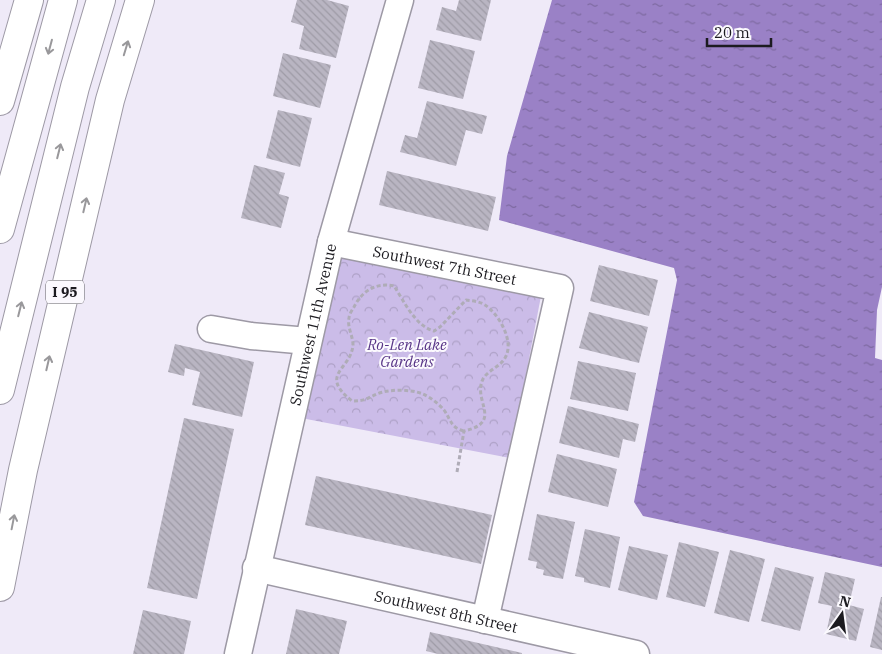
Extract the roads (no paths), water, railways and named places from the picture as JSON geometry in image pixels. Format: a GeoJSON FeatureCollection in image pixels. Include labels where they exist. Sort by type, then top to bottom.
{"type":"FeatureCollection","features":[{"type":"Feature","properties":{"kind":"highway"},"geometry":{"type":"LineString","coordinates":[[0,101],[29,0]]}},
{"type":"Feature","properties":{"kind":"highway"},"geometry":{"type":"LineString","coordinates":[[0,229],[63,0]]}},
{"type":"Feature","properties":{"kind":"highway"},"geometry":{"type":"LineString","coordinates":[[0,390],[75,87],[101,0]]}},
{"type":"Feature","properties":{"kind":"highway","name":"I 95"},"geometry":{"type":"LineString","coordinates":[[0,587],[23,470],[110,100],[140,0]]}},
{"type":"Feature","properties":{"kind":"street","name":"Southwest 11th Avenue"},"geometry":{"type":"LineString","coordinates":[[238,654],[331,242],[400,0]]}},
{"type":"Feature","properties":{"kind":"street","name":"Southwest 7th Street"},"geometry":{"type":"LineString","coordinates":[[331,242],[560,288],[485,620]]}},
{"type":"Feature","properties":{"kind":"street"},"geometry":{"type":"LineString","coordinates":[[211,329],[251,336],[308,341]]}},
{"type":"Feature","properties":{"kind":"street","name":"Southwest 8th Street"},"geometry":{"type":"LineString","coordinates":[[256,568],[636,654]]}},
{"type":"Feature","properties":{"kind":"water"},"geometry":{"type":"Polygon","coordinates":[[[552,0],[882,0],[882,287],[877,310],[875,358],[882,360],[882,567],[643,516],[634,502],[677,280],[674,268],[499,220],[507,156],[552,0]]]}},
{"type":"Feature","properties":{"kind":"park label","name":"Ro-Len Lake Gardens"},"geometry":{"type":"Point","coordinates":[407,352]}}]}
